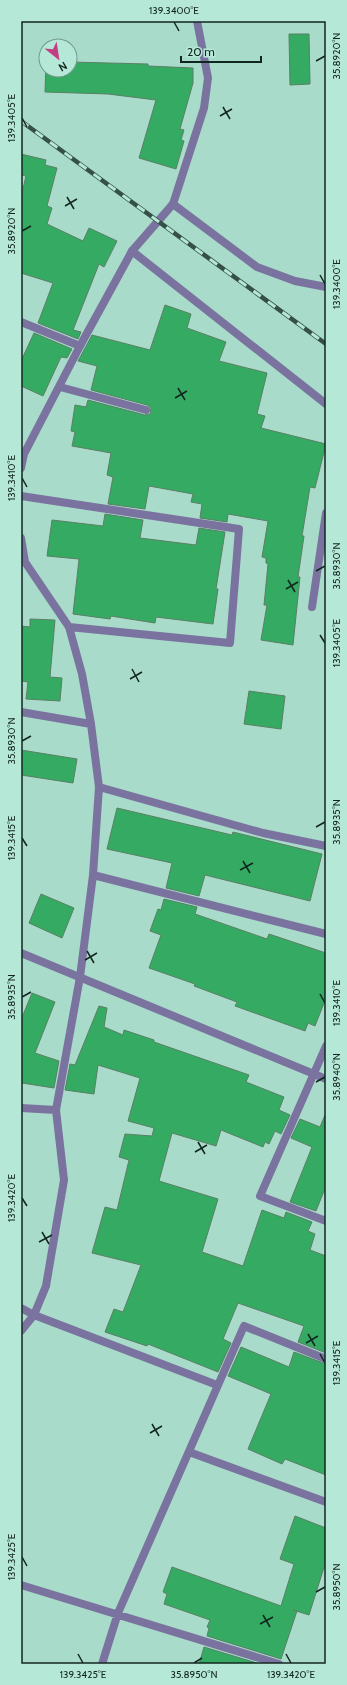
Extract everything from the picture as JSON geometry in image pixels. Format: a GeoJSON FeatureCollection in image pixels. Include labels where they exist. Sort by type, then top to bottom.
{"type":"FeatureCollection","features":[{"type":"Feature","properties":{"kind":"street"},"geometry":{"type":"LineString","coordinates":[[21,468],[24,454],[80,346],[132,251],[173,204],[204,108],[208,78],[197,21]]}},
{"type":"Feature","properties":{"kind":"street"},"geometry":{"type":"LineString","coordinates":[[173,204],[257,267],[295,281],[326,287]]}},
{"type":"Feature","properties":{"kind":"street"},"geometry":{"type":"LineString","coordinates":[[132,251],[326,404]]}},
{"type":"Feature","properties":{"kind":"street"},"geometry":{"type":"LineString","coordinates":[[21,322],[80,346]]}},
{"type":"Feature","properties":{"kind":"street"},"geometry":{"type":"LineString","coordinates":[[60,387],[146,410]]}},
{"type":"Feature","properties":{"kind":"street"},"geometry":{"type":"LineString","coordinates":[[21,496],[239,529],[230,643],[69,627]]}},
{"type":"Feature","properties":{"kind":"street"},"geometry":{"type":"LineString","coordinates":[[312,607],[326,513]]}},
{"type":"Feature","properties":{"kind":"street"},"geometry":{"type":"LineString","coordinates":[[21,538],[23,563],[69,627],[82,674],[91,724],[99,787],[92,875],[80,977],[56,1110],[64,1180],[46,1286],[34,1315],[21,1331]]}},
{"type":"Feature","properties":{"kind":"street"},"geometry":{"type":"LineString","coordinates":[[21,712],[91,724]]}},
{"type":"Feature","properties":{"kind":"street"},"geometry":{"type":"LineString","coordinates":[[99,787],[263,832],[326,846]]}},
{"type":"Feature","properties":{"kind":"street"},"geometry":{"type":"LineString","coordinates":[[92,875],[326,934]]}},
{"type":"Feature","properties":{"kind":"street"},"geometry":{"type":"LineString","coordinates":[[21,953],[326,1080]]}},
{"type":"Feature","properties":{"kind":"street"},"geometry":{"type":"LineString","coordinates":[[326,1046],[260,1196],[326,1221]]}},
{"type":"Feature","properties":{"kind":"street"},"geometry":{"type":"LineString","coordinates":[[21,1108],[56,1110]]}},
{"type":"Feature","properties":{"kind":"street"},"geometry":{"type":"LineString","coordinates":[[21,1308],[34,1315],[217,1385]]}},
{"type":"Feature","properties":{"kind":"street"},"geometry":{"type":"LineString","coordinates":[[102,1664],[118,1614],[244,1326],[326,1359]]}},
{"type":"Feature","properties":{"kind":"street"},"geometry":{"type":"LineString","coordinates":[[190,1452],[326,1502]]}},
{"type":"Feature","properties":{"kind":"street"},"geometry":{"type":"LineString","coordinates":[[21,1584],[265,1662],[279,1664]]}},
{"type":"Feature","properties":{"kind":"building"},"geometry":{"type":"Polygon","coordinates":[[[289,34],[309,34],[310,84],[290,85],[289,34]]]}},
{"type":"Feature","properties":{"kind":"building"},"geometry":{"type":"Polygon","coordinates":[[[78,62],[148,64],[148,66],[193,68],[193,83],[180,129],[184,130],[181,140],[184,141],[176,169],[139,158],[156,100],[108,94],[45,92],[45,78],[78,78],[78,62]]]}},
{"type":"Feature","properties":{"kind":"building"},"geometry":{"type":"Polygon","coordinates":[[[21,154],[46,160],[45,165],[57,168],[47,206],[52,208],[47,224],[83,241],[89,228],[117,241],[104,267],[99,264],[73,330],[81,332],[78,339],[38,323],[53,283],[21,273],[21,197],[26,176],[21,175],[21,154]]]}},
{"type":"Feature","properties":{"kind":"building"},"geometry":{"type":"Polygon","coordinates":[[[165,305],[191,314],[187,328],[226,342],[219,361],[267,373],[257,414],[265,416],[261,428],[326,444],[315,488],[310,487],[302,536],[304,536],[298,577],[300,577],[293,645],[261,640],[267,605],[264,605],[268,564],[266,563],[266,558],[262,557],[268,521],[228,514],[227,522],[200,518],[202,504],[191,502],[193,494],[149,486],[145,509],[108,504],[113,477],[107,475],[111,453],[72,446],[75,432],[71,431],[75,405],[86,407],[88,400],[145,415],[150,414],[151,408],[147,405],[91,390],[97,366],[78,361],[92,335],[150,350],[165,305]]]}},
{"type":"Feature","properties":{"kind":"building"},"geometry":{"type":"Polygon","coordinates":[[[34,333],[72,349],[67,358],[61,357],[43,396],[21,386],[21,361],[34,333]]]}},
{"type":"Feature","properties":{"kind":"building"},"geometry":{"type":"Polygon","coordinates":[[[105,514],[143,520],[140,538],[196,545],[199,528],[225,532],[216,589],[218,589],[213,624],[156,617],[155,623],[111,616],[110,619],[73,614],[79,559],[47,556],[52,520],[103,526],[105,514]]]}},
{"type":"Feature","properties":{"kind":"building"},"geometry":{"type":"Polygon","coordinates":[[[30,619],[55,620],[50,677],[62,678],[60,701],[26,699],[28,682],[21,681],[21,626],[30,627],[30,619]]]}},
{"type":"Feature","properties":{"kind":"building"},"geometry":{"type":"Polygon","coordinates":[[[249,691],[285,696],[281,729],[244,724],[249,691]]]}},
{"type":"Feature","properties":{"kind":"building"},"geometry":{"type":"Polygon","coordinates":[[[21,750],[77,759],[73,783],[21,775],[21,750]]]}},
{"type":"Feature","properties":{"kind":"building"},"geometry":{"type":"Polygon","coordinates":[[[117,808],[232,835],[233,832],[322,854],[310,901],[205,875],[199,896],[166,888],[172,863],[107,849],[117,808]]]}},
{"type":"Feature","properties":{"kind":"building"},"geometry":{"type":"Polygon","coordinates":[[[41,894],[74,908],[62,938],[29,923],[41,894]]]}},
{"type":"Feature","properties":{"kind":"building"},"geometry":{"type":"Polygon","coordinates":[[[164,899],[197,907],[195,914],[267,939],[269,934],[326,953],[326,998],[315,1026],[308,1023],[305,1031],[235,1006],[237,1002],[194,986],[195,984],[149,968],[161,935],[150,931],[158,909],[161,910],[164,899]]]}},
{"type":"Feature","properties":{"kind":"building"},"geometry":{"type":"Polygon","coordinates":[[[32,993],[55,1002],[35,1053],[59,1061],[54,1088],[21,1084],[21,1020],[32,993]]]}},
{"type":"Feature","properties":{"kind":"building"},"geometry":{"type":"Polygon","coordinates":[[[99,1006],[107,1008],[104,1027],[123,1035],[124,1030],[249,1075],[246,1082],[284,1097],[279,1110],[290,1115],[281,1134],[275,1131],[269,1144],[265,1142],[263,1147],[221,1130],[216,1146],[172,1133],[159,1181],[218,1199],[202,1252],[243,1266],[262,1210],[284,1218],[286,1212],[312,1222],[308,1231],[315,1234],[310,1250],[326,1256],[326,1353],[298,1342],[304,1326],[238,1303],[223,1339],[231,1343],[218,1372],[148,1344],[147,1346],[105,1332],[114,1309],[123,1312],[141,1265],[92,1253],[105,1207],[117,1210],[129,1160],[119,1157],[125,1134],[152,1136],[154,1128],[128,1121],[140,1078],[98,1065],[94,1094],[65,1090],[70,1064],[75,1065],[99,1006]]]}},
{"type":"Feature","properties":{"kind":"building"},"geometry":{"type":"Polygon","coordinates":[[[325,1115],[326,1186],[316,1211],[290,1202],[312,1147],[291,1138],[300,1119],[320,1127],[325,1115]]]}},
{"type":"Feature","properties":{"kind":"building"},"geometry":{"type":"Polygon","coordinates":[[[241,1347],[289,1367],[294,1352],[326,1364],[326,1475],[285,1459],[282,1464],[248,1449],[271,1394],[228,1376],[241,1347]]]}},
{"type":"Feature","properties":{"kind":"building"},"geometry":{"type":"Polygon","coordinates":[[[295,1516],[326,1528],[326,1561],[309,1615],[297,1611],[281,1659],[207,1636],[209,1628],[207,1627],[210,1620],[164,1604],[167,1594],[163,1592],[172,1567],[281,1606],[294,1564],[280,1559],[295,1516]]]}},
{"type":"Feature","properties":{"kind":"building"},"geometry":{"type":"Polygon","coordinates":[[[204,1647],[260,1664],[199,1664],[204,1647]]]}},
{"type":"Feature","properties":{"kind":"railway"},"geometry":{"type":"LineString","coordinates":[[21,121],[326,344]]}}]}
